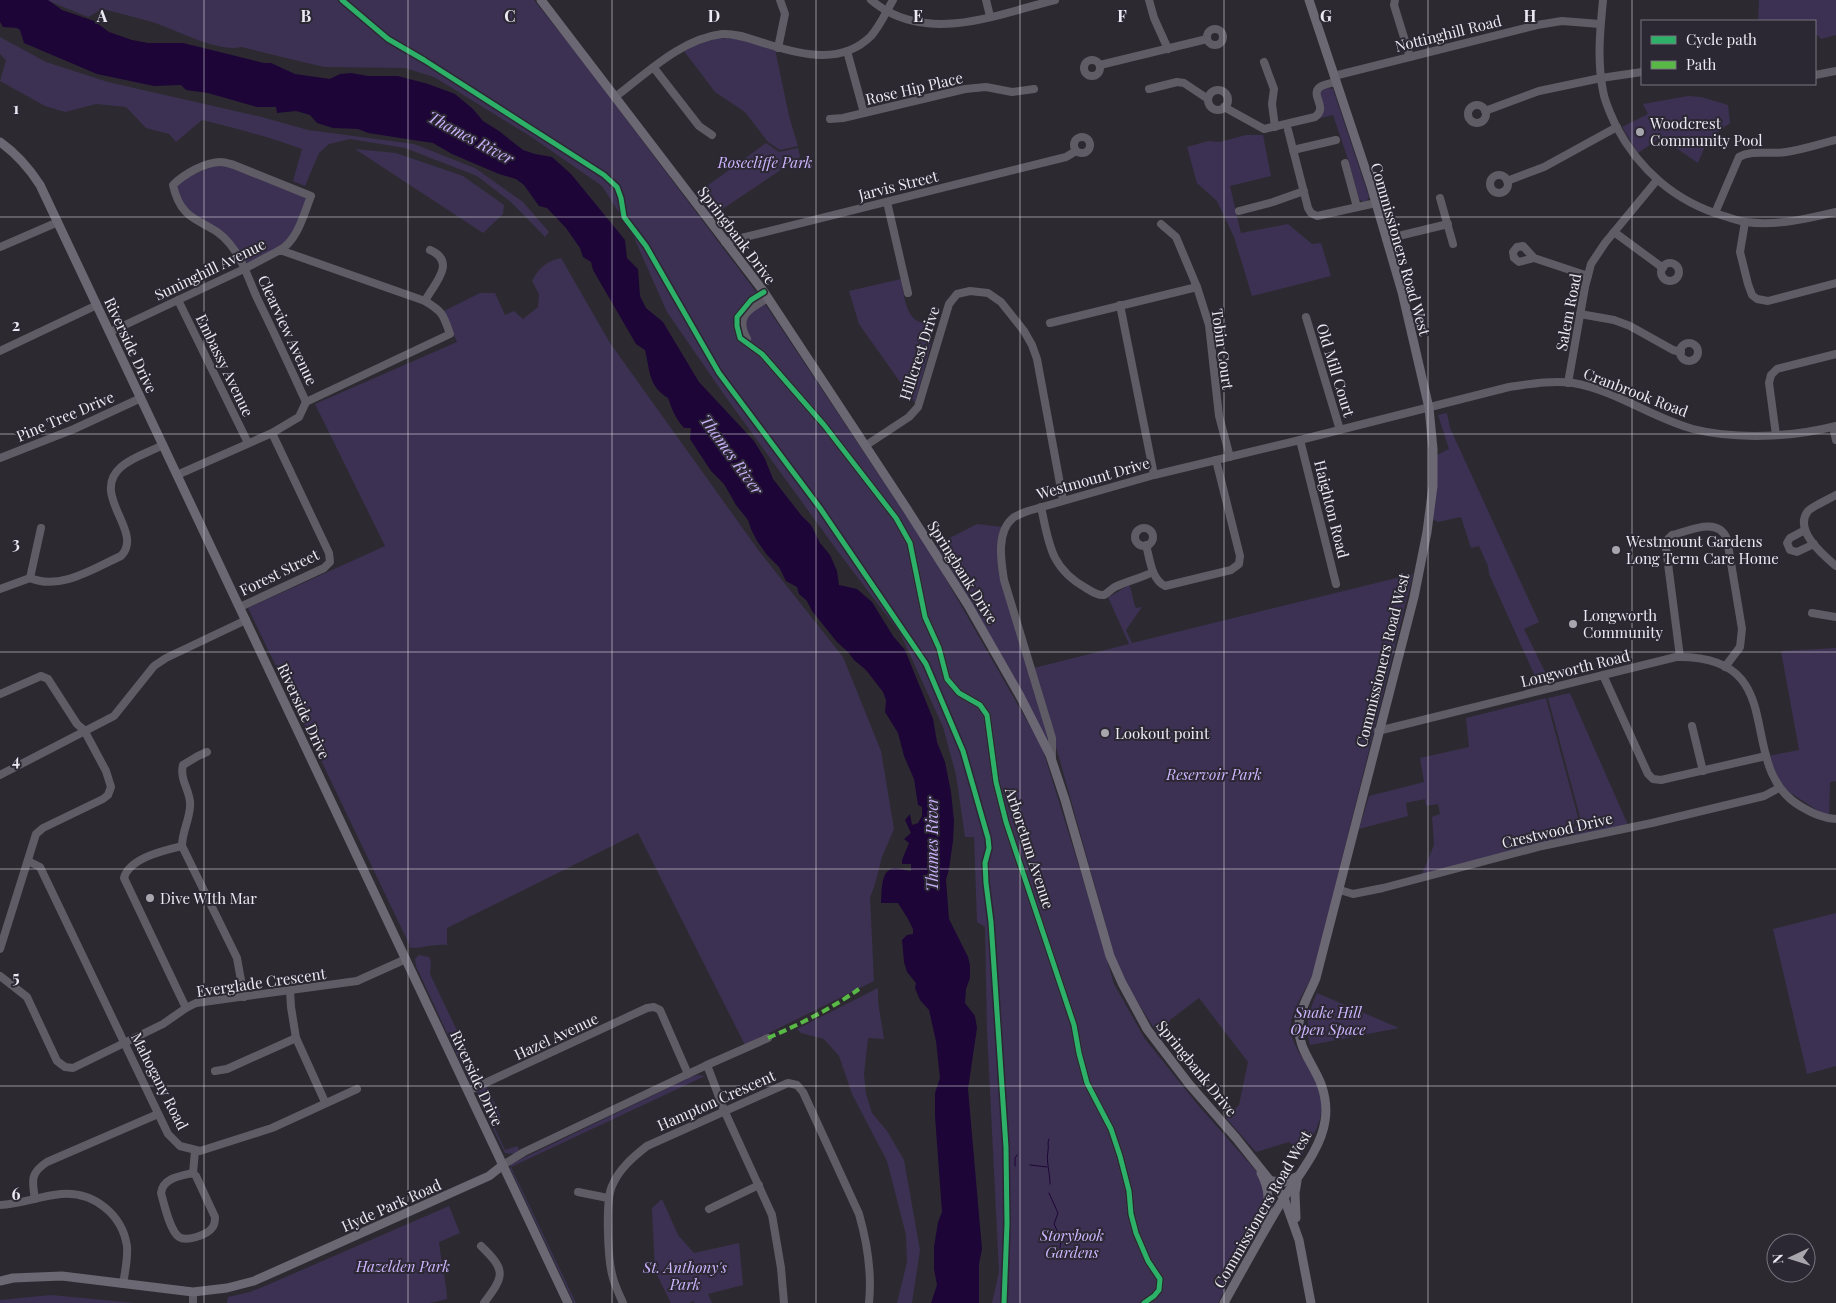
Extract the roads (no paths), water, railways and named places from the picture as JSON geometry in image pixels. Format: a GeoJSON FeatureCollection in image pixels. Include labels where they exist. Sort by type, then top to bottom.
{"type":"FeatureCollection","features":[{"type":"Feature","properties":{"kind":"main road","name":"Springbank Drive"},"geometry":{"type":"LineString","coordinates":[[541,0],[766,295],[968,605],[1020,696],[1052,762],[1065,800],[1110,956],[1122,983],[1147,1029],[1188,1084],[1272,1181],[1284,1198],[1299,1240]]}},
{"type":"Feature","properties":{"kind":"main road","name":"Commissioners Road West"},"geometry":{"type":"LineString","coordinates":[[1224,1303],[1272,1217],[1316,1147],[1323,1130],[1325,1102],[1321,1084],[1304,1053],[1299,1033],[1299,1023],[1302,1010],[1316,978],[1340,890],[1378,731],[1414,597],[1433,486],[1433,449],[1428,408],[1402,292],[1376,203],[1309,0]]}},
{"type":"Feature","properties":{"kind":"main road","name":"Riverside Drive"},"geometry":{"type":"LineString","coordinates":[[0,142],[28,167],[40,185],[568,1303]]}},
{"type":"Feature","properties":{"kind":"main road"},"geometry":{"type":"LineString","coordinates":[[1249,1154],[1265,1180],[1268,1197],[1266,1219],[1251,1253]]}},
{"type":"Feature","properties":{"kind":"main road","name":"Hyde Park Road"},"geometry":{"type":"LineString","coordinates":[[0,1281],[13,1278],[62,1276],[193,1292],[227,1288],[254,1281],[489,1176],[503,1165]]}},
{"type":"Feature","properties":{"kind":"main road"},"geometry":{"type":"LineString","coordinates":[[1272,1181],[1285,1182],[1298,1176]]}},
{"type":"Feature","properties":{"kind":"main road"},"geometry":{"type":"LineString","coordinates":[[1298,1176],[1294,1193],[1299,1240],[1311,1303]]}},
{"type":"Feature","properties":{"kind":"main road"},"geometry":{"type":"LineString","coordinates":[[1272,1217],[1288,1217],[1299,1240]]}},
{"type":"Feature","properties":{"kind":"street"},"geometry":{"type":"LineString","coordinates":[[778,48],[785,14],[780,0]]}},
{"type":"Feature","properties":{"kind":"street"},"geometry":{"type":"LineString","coordinates":[[871,0],[887,11],[910,20],[939,24],[970,21],[1055,0]]}},
{"type":"Feature","properties":{"kind":"street"},"geometry":{"type":"LineString","coordinates":[[615,97],[693,42],[723,34],[740,36],[778,48],[824,56],[847,51],[859,46],[871,35],[893,0]]}},
{"type":"Feature","properties":{"kind":"street"},"geometry":{"type":"LineString","coordinates":[[986,0],[990,16]]}},
{"type":"Feature","properties":{"kind":"street"},"geometry":{"type":"LineString","coordinates":[[1149,0],[1154,18],[1168,49]]}},
{"type":"Feature","properties":{"kind":"street"},"geometry":{"type":"LineString","coordinates":[[1395,0],[1394,5],[1410,57]]}},
{"type":"Feature","properties":{"kind":"street"},"geometry":{"type":"LineString","coordinates":[[1603,0],[1599,49],[1603,93],[1610,113],[1633,154],[1657,180],[1690,204],[1745,222],[1788,222],[1836,212]]}},
{"type":"Feature","properties":{"kind":"street","name":"Nottinghill Road"},"geometry":{"type":"LineString","coordinates":[[1275,127],[1315,117],[1319,114],[1321,109],[1316,96],[1317,90],[1320,86],[1335,79],[1410,57],[1537,25],[1562,20],[1600,24]]}},
{"type":"Feature","properties":{"kind":"street"},"geometry":{"type":"LineString","coordinates":[[1100,65],[1207,39]]}},
{"type":"Feature","properties":{"kind":"street"},"geometry":{"type":"LineString","coordinates":[[847,51],[864,113]]}},
{"type":"Feature","properties":{"kind":"street"},"geometry":{"type":"LineString","coordinates":[[1224,107],[1264,129],[1275,127],[1272,104],[1274,89],[1264,62]]}},
{"type":"Feature","properties":{"kind":"street"},"geometry":{"type":"LineString","coordinates":[[654,68],[699,126],[712,135]]}},
{"type":"Feature","properties":{"kind":"street"},"geometry":{"type":"LineString","coordinates":[[1816,75],[1836,71]]}},
{"type":"Feature","properties":{"kind":"street"},"geometry":{"type":"LineString","coordinates":[[1485,111],[1539,91],[1601,78],[1641,72]]}},
{"type":"Feature","properties":{"kind":"street"},"geometry":{"type":"LineString","coordinates":[[1149,89],[1177,82],[1184,84],[1208,99],[1209,105],[1213,109],[1219,110],[1224,107],[1227,101],[1223,92],[1214,92],[1208,99]]}},
{"type":"Feature","properties":{"kind":"street","name":"Rose Hip Place"},"geometry":{"type":"LineString","coordinates":[[830,119],[843,118],[964,88],[986,87],[1012,92],[1034,89]]}},
{"type":"Feature","properties":{"kind":"street"},"geometry":{"type":"LineString","coordinates":[[1507,181],[1544,167],[1617,127]]}},
{"type":"Feature","properties":{"kind":"street"},"geometry":{"type":"LineString","coordinates":[[1288,130],[1308,208],[1311,213],[1318,216],[1376,203]]}},
{"type":"Feature","properties":{"kind":"street"},"geometry":{"type":"LineString","coordinates":[[1293,150],[1336,140]]}},
{"type":"Feature","properties":{"kind":"street"},"geometry":{"type":"LineString","coordinates":[[1715,213],[1739,157],[1744,154],[1788,152],[1836,140]]}},
{"type":"Feature","properties":{"kind":"street","name":"Jarvis Street"},"geometry":{"type":"LineString","coordinates":[[725,242],[1066,157],[1076,151]]}},
{"type":"Feature","properties":{"kind":"street","name":"Clearview Avenue"},"geometry":{"type":"LineString","coordinates":[[280,250],[290,243],[311,196],[234,165],[221,162],[208,164],[180,177],[173,185],[182,208],[200,224],[219,233],[230,244],[244,269],[306,402]]}},
{"type":"Feature","properties":{"kind":"street"},"geometry":{"type":"LineString","coordinates":[[1345,164],[1357,207]]}},
{"type":"Feature","properties":{"kind":"street","name":"Salem Road"},"geometry":{"type":"LineString","coordinates":[[1568,383],[1591,264],[1614,232],[1657,180]]}},
{"type":"Feature","properties":{"kind":"street"},"geometry":{"type":"LineString","coordinates":[[1239,211],[1304,191]]}},
{"type":"Feature","properties":{"kind":"street"},"geometry":{"type":"LineString","coordinates":[[1440,198],[1453,244]]}},
{"type":"Feature","properties":{"kind":"street"},"geometry":{"type":"LineString","coordinates":[[886,202],[908,293]]}},
{"type":"Feature","properties":{"kind":"street"},"geometry":{"type":"LineString","coordinates":[[0,247],[58,222]]}},
{"type":"Feature","properties":{"kind":"street"},"geometry":{"type":"LineString","coordinates":[[1745,222],[1740,252],[1748,284],[1752,295],[1757,299],[1768,301],[1836,283]]}},
{"type":"Feature","properties":{"kind":"street","name":"Tobin Court"},"geometry":{"type":"LineString","coordinates":[[1161,224],[1176,237],[1197,286],[1209,325],[1219,416],[1230,457]]}},
{"type":"Feature","properties":{"kind":"street"},"geometry":{"type":"LineString","coordinates":[[1386,239],[1448,224]]}},
{"type":"Feature","properties":{"kind":"street"},"geometry":{"type":"LineString","coordinates":[[1614,232],[1663,268]]}},
{"type":"Feature","properties":{"kind":"street","name":"Suninghill Avenue"},"geometry":{"type":"LineString","coordinates":[[110,332],[280,250],[425,301],[443,314],[450,334],[306,402]]}},
{"type":"Feature","properties":{"kind":"street"},"geometry":{"type":"LineString","coordinates":[[425,301],[443,269],[443,263],[436,253],[430,250]]}},
{"type":"Feature","properties":{"kind":"street"},"geometry":{"type":"LineString","coordinates":[[1534,258],[1588,276]]}},
{"type":"Feature","properties":{"kind":"street"},"geometry":{"type":"LineString","coordinates":[[1050,323],[1197,286]]}},
{"type":"Feature","properties":{"kind":"street","name":"Hillcrest Drive"},"geometry":{"type":"LineString","coordinates":[[866,446],[909,417],[918,407],[949,304],[957,294],[970,291],[988,293],[1001,302],[1024,331],[1032,345],[1037,359],[1063,500]]}},
{"type":"Feature","properties":{"kind":"street","name":"Arboretum Avenue"},"geometry":{"type":"LineString","coordinates":[[766,295],[751,300],[737,317],[740,338],[762,354],[824,425],[896,518],[910,543],[925,617],[939,648],[947,679],[959,693],[980,705],[987,715],[996,782],[1006,822],[1071,1017],[1088,1083],[1111,1129],[1120,1156],[1129,1191],[1136,1233],[1148,1260],[1160,1280],[1159,1290],[1144,1303]]}},
{"type":"Feature","properties":{"kind":"street","name":"Embassy Avenue"},"geometry":{"type":"LineString","coordinates":[[178,300],[248,443]]}},
{"type":"Feature","properties":{"kind":"street"},"geometry":{"type":"LineString","coordinates":[[0,351],[97,305]]}},
{"type":"Feature","properties":{"kind":"street"},"geometry":{"type":"LineString","coordinates":[[1120,305],[1154,475]]}},
{"type":"Feature","properties":{"kind":"street"},"geometry":{"type":"LineString","coordinates":[[1580,314],[1614,320],[1630,326],[1680,352]]}},
{"type":"Feature","properties":{"kind":"street","name":"Old Mill Court"},"geometry":{"type":"LineString","coordinates":[[1306,317],[1340,430]]}},
{"type":"Feature","properties":{"kind":"street"},"geometry":{"type":"LineString","coordinates":[[1776,435],[1769,383],[1771,375],[1777,369],[1836,354]]}},
{"type":"Feature","properties":{"kind":"street","name":"Cranbrook Road"},"geometry":{"type":"LineString","coordinates":[[1428,408],[1509,387],[1543,382],[1568,383],[1601,390],[1662,419],[1694,429],[1719,433],[1790,435],[1834,427]]}},
{"type":"Feature","properties":{"kind":"street","name":"Pine Tree Drive"},"geometry":{"type":"LineString","coordinates":[[0,458],[74,429],[141,398]]}},
{"type":"Feature","properties":{"kind":"street"},"geometry":{"type":"LineString","coordinates":[[178,475],[272,434],[299,417],[306,402]]}},
{"type":"Feature","properties":{"kind":"street","name":"Westmount Drive"},"geometry":{"type":"LineString","coordinates":[[1052,762],[1052,738],[1004,580],[1001,543],[1006,527],[1013,518],[1041,506],[1154,475],[1428,408]]}},
{"type":"Feature","properties":{"kind":"street"},"geometry":{"type":"LineString","coordinates":[[1834,427],[1836,440]]}},
{"type":"Feature","properties":{"kind":"street","name":"Forest Street"},"geometry":{"type":"LineString","coordinates":[[240,607],[324,568],[330,562],[329,553],[272,434]]}},
{"type":"Feature","properties":{"kind":"street","name":"Haighton Road"},"geometry":{"type":"LineString","coordinates":[[1300,440],[1336,584]]}},
{"type":"Feature","properties":{"kind":"street"},"geometry":{"type":"LineString","coordinates":[[0,589],[30,578],[54,582],[72,578],[121,556],[126,550],[128,538],[112,497],[111,485],[115,474],[122,466],[163,445]]}},
{"type":"Feature","properties":{"kind":"street"},"geometry":{"type":"LineString","coordinates":[[1146,545],[1155,578],[1165,586],[1231,570],[1239,564],[1240,556],[1216,460]]}},
{"type":"Feature","properties":{"kind":"street"},"geometry":{"type":"LineString","coordinates":[[1836,496],[1808,511],[1804,523],[1805,530],[1814,544],[1836,566]]}},
{"type":"Feature","properties":{"kind":"street"},"geometry":{"type":"LineString","coordinates":[[1041,506],[1056,563],[1077,584],[1096,594],[1103,595],[1117,586],[1153,572]]}},
{"type":"Feature","properties":{"kind":"street"},"geometry":{"type":"LineString","coordinates":[[1680,657],[1666,548],[1667,540],[1672,535],[1711,525],[1724,532],[1727,539],[1742,629],[1740,647],[1726,667]]}},
{"type":"Feature","properties":{"kind":"street"},"geometry":{"type":"LineString","coordinates":[[30,578],[41,528]]}},
{"type":"Feature","properties":{"kind":"street"},"geometry":{"type":"LineString","coordinates":[[1805,530],[1790,538],[1787,543],[1790,550],[1797,552],[1814,544]]}},
{"type":"Feature","properties":{"kind":"street"},"geometry":{"type":"LineString","coordinates":[[1812,613],[1836,618]]}},
{"type":"Feature","properties":{"kind":"street"},"geometry":{"type":"LineString","coordinates":[[0,774],[114,716],[154,666],[166,658],[246,620]]}},
{"type":"Feature","properties":{"kind":"street","name":"Longworth Road"},"geometry":{"type":"LineString","coordinates":[[1378,731],[1680,657],[1698,657],[1717,661],[1736,673],[1751,693],[1758,714],[1770,772],[1780,788],[1794,802],[1812,813],[1821,817],[1836,819]]}},
{"type":"Feature","properties":{"kind":"street"},"geometry":{"type":"LineString","coordinates":[[1603,675],[1648,774],[1653,778],[1662,780],[1766,756]]}},
{"type":"Feature","properties":{"kind":"street"},"geometry":{"type":"LineString","coordinates":[[0,694],[40,676],[48,680],[77,724],[84,730],[106,771],[111,787],[108,795],[103,799],[43,828],[36,834],[0,949]]}},
{"type":"Feature","properties":{"kind":"street"},"geometry":{"type":"LineString","coordinates":[[1692,726],[1703,770]]}},
{"type":"Feature","properties":{"kind":"street"},"geometry":{"type":"LineString","coordinates":[[207,752],[183,765],[181,774],[189,796],[190,808],[182,835],[182,846],[238,958],[244,997]]}},
{"type":"Feature","properties":{"kind":"street","name":"Crestwood Drive"},"geometry":{"type":"LineString","coordinates":[[1340,890],[1353,894],[1383,888],[1542,846],[1652,823],[1764,796],[1780,788]]}},
{"type":"Feature","properties":{"kind":"street"},"geometry":{"type":"LineString","coordinates":[[182,846],[160,851],[130,866],[124,878],[128,890],[186,1008]]}},
{"type":"Feature","properties":{"kind":"street","name":"Mahogany Road"},"geometry":{"type":"LineString","coordinates":[[28,861],[40,867],[168,1134],[180,1146],[195,1151]]}},
{"type":"Feature","properties":{"kind":"street","name":"Everglade Crescent"},"geometry":{"type":"LineString","coordinates":[[0,976],[27,997],[57,1061],[65,1067],[72,1068],[163,1024],[186,1008],[207,1001],[357,982],[406,959]]}},
{"type":"Feature","properties":{"kind":"street"},"geometry":{"type":"LineString","coordinates":[[290,991],[296,1038],[325,1102]]}},
{"type":"Feature","properties":{"kind":"street","name":"Hazel Avenue"},"geometry":{"type":"LineString","coordinates":[[468,1091],[646,1008],[654,1007],[660,1010],[688,1074]]}},
{"type":"Feature","properties":{"kind":"street"},"geometry":{"type":"LineString","coordinates":[[215,1071],[227,1068],[296,1038]]}},
{"type":"Feature","properties":{"kind":"street","name":"Hyde Park Road"},"geometry":{"type":"LineString","coordinates":[[503,1165],[524,1152],[768,1038]]}},
{"type":"Feature","properties":{"kind":"street"},"geometry":{"type":"LineString","coordinates":[[707,1065],[724,1110],[772,1215],[784,1303]]}},
{"type":"Feature","properties":{"kind":"street","name":"Hampton Crescent"},"geometry":{"type":"LineString","coordinates":[[623,1303],[611,1273],[608,1198],[612,1186],[629,1160],[647,1146],[788,1083],[797,1085],[803,1092],[859,1214],[864,1233],[871,1286],[869,1303]]}},
{"type":"Feature","properties":{"kind":"street"},"geometry":{"type":"LineString","coordinates":[[193,1173],[169,1180],[162,1188],[161,1193],[174,1232],[181,1238],[187,1239],[209,1231],[216,1222],[193,1173],[195,1151],[245,1138],[272,1128],[325,1102],[357,1089]]}},
{"type":"Feature","properties":{"kind":"street"},"geometry":{"type":"LineString","coordinates":[[35,1199],[32,1184],[34,1174],[39,1167],[158,1114]]}},
{"type":"Feature","properties":{"kind":"street"},"geometry":{"type":"LineString","coordinates":[[709,1209],[759,1185]]}},
{"type":"Feature","properties":{"kind":"street"},"geometry":{"type":"LineString","coordinates":[[578,1192],[608,1198]]}},
{"type":"Feature","properties":{"kind":"street"},"geometry":{"type":"LineString","coordinates":[[0,1205],[22,1203],[59,1194],[74,1194],[94,1200],[106,1207],[120,1227],[127,1245],[123,1284]]}},
{"type":"Feature","properties":{"kind":"street"},"geometry":{"type":"LineString","coordinates":[[481,1246],[495,1259],[500,1271],[499,1282],[484,1303]]}},
{"type":"Feature","properties":{"kind":"street"},"geometry":{"type":"LineString","coordinates":[[193,1292],[193,1303]]}},
{"type":"Feature","properties":{"kind":"water","name":"Thames River"},"geometry":{"type":"Polygon","coordinates":[[[0,0],[48,0],[62,10],[94,21],[109,32],[132,40],[148,43],[183,43],[264,63],[271,63],[295,74],[330,79],[340,74],[351,73],[368,76],[398,76],[455,94],[473,109],[483,121],[523,150],[552,157],[571,174],[625,240],[627,258],[638,269],[640,296],[646,308],[663,322],[699,382],[754,441],[765,459],[773,479],[811,525],[820,543],[830,555],[837,571],[839,585],[857,589],[872,602],[893,636],[905,650],[933,719],[937,742],[945,762],[954,821],[953,841],[946,880],[949,919],[968,957],[970,978],[966,989],[965,1003],[975,1016],[977,1028],[968,1089],[982,1249],[979,1264],[979,1303],[931,1303],[937,1285],[934,1269],[934,1247],[938,1222],[942,1212],[935,1116],[935,1093],[940,1078],[936,1041],[929,1010],[920,1000],[915,988],[916,983],[907,972],[904,962],[902,940],[907,935],[913,934],[913,929],[898,903],[881,903],[883,882],[887,872],[895,868],[911,871],[911,864],[902,864],[909,843],[904,839],[911,833],[905,820],[910,814],[912,825],[918,823],[922,816],[922,807],[918,805],[914,779],[904,756],[898,733],[885,712],[886,700],[883,692],[866,670],[837,642],[812,611],[807,601],[799,594],[797,587],[786,581],[779,567],[757,541],[748,520],[736,505],[724,484],[711,471],[690,439],[691,428],[684,428],[674,414],[668,398],[653,383],[645,350],[636,344],[593,270],[591,262],[583,257],[580,248],[566,228],[547,208],[539,206],[524,185],[516,179],[499,174],[452,154],[433,143],[368,133],[358,129],[333,128],[317,123],[310,115],[296,111],[277,113],[276,107],[257,107],[208,93],[186,90],[181,85],[154,86],[97,74],[24,43],[20,30],[17,28],[3,27],[0,22],[0,0]]]}},
{"type":"Feature","properties":{"kind":"waterway"},"geometry":{"type":"LineString","coordinates":[[1049,1139],[1047,1160],[1050,1184]]}},
{"type":"Feature","properties":{"kind":"waterway"},"geometry":{"type":"LineString","coordinates":[[1015,1166],[1017,1155]]}},
{"type":"Feature","properties":{"kind":"waterway"},"geometry":{"type":"LineString","coordinates":[[1030,1165],[1047,1167]]}},
{"type":"Feature","properties":{"kind":"waterway"},"geometry":{"type":"LineString","coordinates":[[1049,1193],[1058,1213],[1054,1224],[1061,1239],[1060,1248]]}},
{"type":"Feature","properties":{"kind":"place","name":"Woodcrest Community Pool"},"geometry":{"type":"Point","coordinates":[1640,132]}},
{"type":"Feature","properties":{"kind":"place","name":"Westmount Gardens Long Term Care Home"},"geometry":{"type":"Point","coordinates":[1616,550]}},
{"type":"Feature","properties":{"kind":"place","name":"Longworth Community"},"geometry":{"type":"Point","coordinates":[1573,624]}},
{"type":"Feature","properties":{"kind":"place","name":"Lookout point"},"geometry":{"type":"Point","coordinates":[1105,733]}},
{"type":"Feature","properties":{"kind":"place","name":"Dive WIth Mar"},"geometry":{"type":"Point","coordinates":[150,898]}},
{"type":"Feature","properties":{"kind":"park label","name":"Rosecliffe Park"},"geometry":{"type":"Point","coordinates":[765,162]}},
{"type":"Feature","properties":{"kind":"park label","name":"Reservoir Park"},"geometry":{"type":"Point","coordinates":[1214,774]}},
{"type":"Feature","properties":{"kind":"park label","name":"Snake Hill Open Space"},"geometry":{"type":"Point","coordinates":[1328,1020]}},
{"type":"Feature","properties":{"kind":"park label","name":"Storybook Gardens"},"geometry":{"type":"Point","coordinates":[1072,1244]}},
{"type":"Feature","properties":{"kind":"park label","name":"Hazelden Park"},"geometry":{"type":"Point","coordinates":[403,1266]}},
{"type":"Feature","properties":{"kind":"park label","name":"St. Anthony's Park"},"geometry":{"type":"Point","coordinates":[685,1276]}}]}
